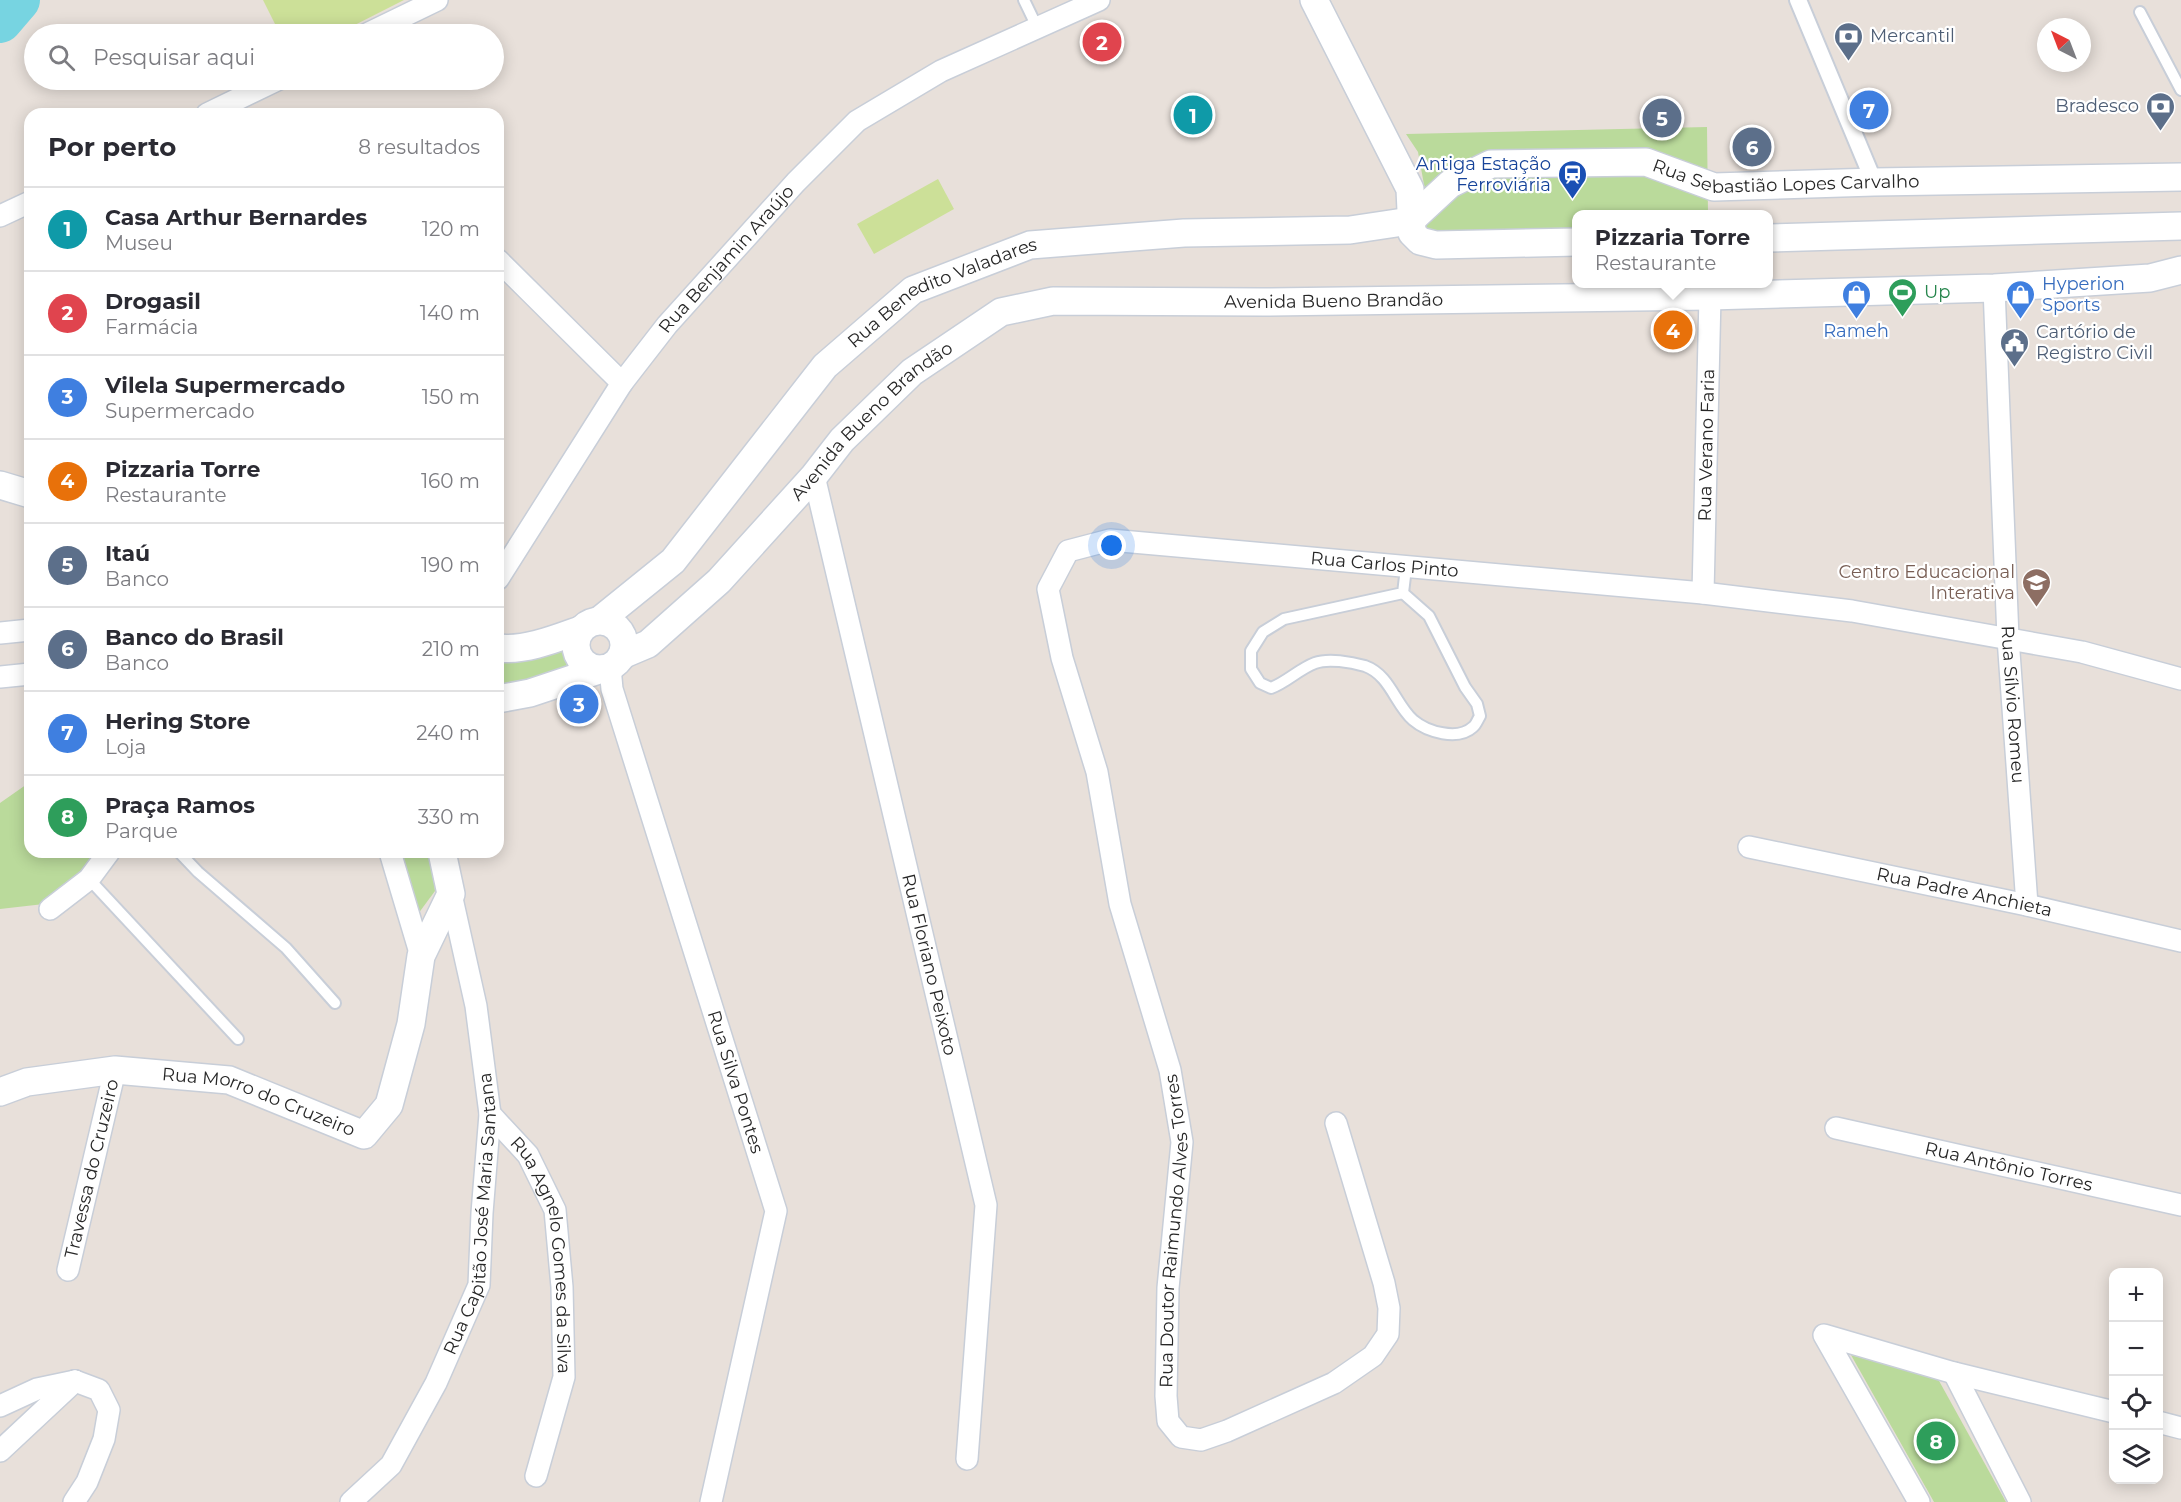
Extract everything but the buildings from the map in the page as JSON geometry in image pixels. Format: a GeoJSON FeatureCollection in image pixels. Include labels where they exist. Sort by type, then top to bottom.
{"type":"FeatureCollection","features":[{"type":"Feature","properties":{"kind":"street"},"geometry":{"type":"LineString","coordinates":[[388,24],[437,0]]}},
{"type":"Feature","properties":{"kind":"street","name":"Rua Benjamin Araújo"},"geometry":{"type":"LineString","coordinates":[[504,570],[622,383],[674,316],[796,182],[857,121],[941,71],[1099,0]]}},
{"type":"Feature","properties":{"kind":"street"},"geometry":{"type":"LineString","coordinates":[[1314,0],[1410,189],[1412,233],[1420,241],[1436,245],[1572,242]]}},
{"type":"Feature","properties":{"kind":"street"},"geometry":{"type":"LineString","coordinates":[[1798,0],[1874,182]]}},
{"type":"Feature","properties":{"kind":"street"},"geometry":{"type":"LineString","coordinates":[[219,108],[256,90]]}},
{"type":"Feature","properties":{"kind":"street","name":"Rua Sebastião Lopes Carvalho"},"geometry":{"type":"LineString","coordinates":[[1410,221],[1450,184],[1491,164],[1646,162],[1714,187],[2181,177]]}},
{"type":"Feature","properties":{"kind":"street"},"geometry":{"type":"LineString","coordinates":[[0,216],[24,205]]}},
{"type":"Feature","properties":{"kind":"street","name":"Rua Benedito Valadares"},"geometry":{"type":"LineString","coordinates":[[504,649],[559,638],[590,625],[673,561],[825,366],[912,290],[1030,245],[1184,233],[1350,230],[1410,221]]}},
{"type":"Feature","properties":{"kind":"street"},"geometry":{"type":"LineString","coordinates":[[1773,238],[2181,226]]}},
{"type":"Feature","properties":{"kind":"street"},"geometry":{"type":"LineString","coordinates":[[504,266],[622,383]]}},
{"type":"Feature","properties":{"kind":"street","name":"Avenida Bueno Brandão"},"geometry":{"type":"LineString","coordinates":[[504,698],[530,693],[611,664],[648,644],[719,581],[814,476],[842,440],[912,372],[1001,312],[1053,300],[1263,302],[1710,296],[1994,288],[2150,278],[2181,270]]}},
{"type":"Feature","properties":{"kind":"street","name":"Rua Sílvio Romeu"},"geometry":{"type":"LineString","coordinates":[[1994,288],[2008,638],[2027,905]]}},
{"type":"Feature","properties":{"kind":"street","name":"Rua Verano Faria"},"geometry":{"type":"LineString","coordinates":[[1703,593],[1710,296]]}},
{"type":"Feature","properties":{"kind":"street","name":"Rua Floriano Peixoto"},"geometry":{"type":"LineString","coordinates":[[814,476],[986,1205],[967,1459]]}},
{"type":"Feature","properties":{"kind":"street"},"geometry":{"type":"LineString","coordinates":[[0,485],[24,492]]}},
{"type":"Feature","properties":{"kind":"street","name":"Rua Carlos Pinto"},"geometry":{"type":"LineString","coordinates":[[1068,551],[1110,540],[1703,593],[1852,611],[2008,638],[2082,652],[2181,679]]}},
{"type":"Feature","properties":{"kind":"street","name":"Rua Doutor Raimundo Alves Torres"},"geometry":{"type":"LineString","coordinates":[[1068,551],[1048,589],[1062,658],[1097,772],[1120,904],[1170,1070],[1182,1142],[1168,1288],[1166,1396],[1168,1420],[1181,1437],[1201,1440],[1227,1431],[1334,1383],[1373,1356],[1388,1334],[1389,1308],[1384,1283],[1336,1123]]}},
{"type":"Feature","properties":{"kind":"street"},"geometry":{"type":"LineString","coordinates":[[608,622],[620,631],[624,639],[611,664],[593,669],[580,660],[575,644],[590,625],[608,622]]}},
{"type":"Feature","properties":{"kind":"street"},"geometry":{"type":"LineString","coordinates":[[0,633],[24,631]]}},
{"type":"Feature","properties":{"kind":"street","name":"Rua Silva Pontes"},"geometry":{"type":"LineString","coordinates":[[611,664],[612,689],[776,1211],[711,1502]]}},
{"type":"Feature","properties":{"kind":"street"},"geometry":{"type":"LineString","coordinates":[[0,677],[24,675]]}},
{"type":"Feature","properties":{"kind":"street","name":"Rua Padre Anchieta"},"geometry":{"type":"LineString","coordinates":[[1749,848],[2027,905],[2181,941]]}},
{"type":"Feature","properties":{"kind":"street"},"geometry":{"type":"LineString","coordinates":[[50,909],[89,879],[105,858]]}},
{"type":"Feature","properties":{"kind":"street"},"geometry":{"type":"LineString","coordinates":[[392,858],[421,956]]}},
{"type":"Feature","properties":{"kind":"street"},"geometry":{"type":"LineString","coordinates":[[443,858],[451,894]]}},
{"type":"Feature","properties":{"kind":"street","name":"Rua Morro do Cruzeiro"},"geometry":{"type":"LineString","coordinates":[[0,1092],[27,1082],[115,1070],[229,1080],[364,1135],[389,1105],[411,1024],[421,956],[451,894]]}},
{"type":"Feature","properties":{"kind":"street","name":"Rua Capitão José Maria Santana"},"geometry":{"type":"LineString","coordinates":[[351,1502],[391,1465],[436,1383],[479,1285],[490,1114],[476,1006],[451,894]]}},
{"type":"Feature","properties":{"kind":"street","name":"Travessa do Cruzeiro"},"geometry":{"type":"LineString","coordinates":[[68,1270],[115,1070]]}},
{"type":"Feature","properties":{"kind":"street","name":"Rua Agnelo Gomes da Silva"},"geometry":{"type":"LineString","coordinates":[[490,1114],[528,1155],[555,1210],[562,1287],[564,1377],[536,1476]]}},
{"type":"Feature","properties":{"kind":"street","name":"Rua Antônio Torres"},"geometry":{"type":"LineString","coordinates":[[1836,1128],[2181,1205]]}},
{"type":"Feature","properties":{"kind":"street"},"geometry":{"type":"LineString","coordinates":[[1919,1502],[1824,1335],[1954,1373],[2109,1411]]}},
{"type":"Feature","properties":{"kind":"street"},"geometry":{"type":"LineString","coordinates":[[1954,1373],[2020,1502]]}},
{"type":"Feature","properties":{"kind":"street"},"geometry":{"type":"LineString","coordinates":[[0,1406],[37,1389],[75,1381],[99,1390],[109,1410],[99,1450],[87,1482],[74,1502]]}},
{"type":"Feature","properties":{"kind":"street"},"geometry":{"type":"LineString","coordinates":[[0,1451],[75,1381]]}},
{"type":"Feature","properties":{"kind":"street"},"geometry":{"type":"LineString","coordinates":[[2163,1423],[2181,1428]]}},
{"type":"Feature","properties":{"kind":"lane"},"geometry":{"type":"LineString","coordinates":[[1024,0],[1037,27]]}},
{"type":"Feature","properties":{"kind":"lane"},"geometry":{"type":"LineString","coordinates":[[2140,12],[2181,90]]}},
{"type":"Feature","properties":{"kind":"lane"},"geometry":{"type":"LineString","coordinates":[[1403,593],[1406,568]]}},
{"type":"Feature","properties":{"kind":"lane"},"geometry":{"type":"LineString","coordinates":[[1403,593],[1429,616],[1465,687],[1477,704],[1480,716],[1473,728],[1452,735],[1432,731],[1414,720],[1398,701],[1389,683],[1367,667],[1339,662],[1316,662],[1282,684],[1271,688],[1260,683],[1251,669],[1251,651],[1263,632],[1284,619],[1403,593]]}},
{"type":"Feature","properties":{"kind":"lane"},"geometry":{"type":"LineString","coordinates":[[185,858],[286,948],[335,1003]]}},
{"type":"Feature","properties":{"kind":"lane"},"geometry":{"type":"LineString","coordinates":[[89,879],[238,1039]]}},
{"type":"Feature","properties":{"kind":"green space"},"geometry":{"type":"Polygon","coordinates":[[[263,0],[404,0],[357,24],[275,24],[263,0]]]}},
{"type":"Feature","properties":{"kind":"green space"},"geometry":{"type":"Polygon","coordinates":[[[1707,127],[1708,210],[1572,210],[1572,240],[1422,239],[1425,190],[1418,152],[1406,134],[1707,127]]]}},
{"type":"Feature","properties":{"kind":"green space"},"geometry":{"type":"Polygon","coordinates":[[[938,179],[954,209],[874,254],[857,224],[938,179]]]}},
{"type":"Feature","properties":{"kind":"green space"},"geometry":{"type":"Polygon","coordinates":[[[562,641],[569,676],[504,692],[504,654],[562,641]]]}},
{"type":"Feature","properties":{"kind":"green space"},"geometry":{"type":"Polygon","coordinates":[[[24,786],[24,858],[95,858],[84,873],[44,904],[0,909],[0,803],[24,786]]]}},
{"type":"Feature","properties":{"kind":"green space"},"geometry":{"type":"Polygon","coordinates":[[[395,858],[431,858],[435,891],[415,918],[395,858]]]}},
{"type":"Feature","properties":{"kind":"green space"},"geometry":{"type":"Polygon","coordinates":[[[1851,1355],[1938,1379],[2006,1502],[1934,1502],[1851,1355]]]}},
{"type":"Feature","properties":{"kind":"waterway"},"geometry":{"type":"LineString","coordinates":[[0,21],[18,0]]}},
{"type":"Feature","properties":{"kind":"place","name":"Drogasil"},"geometry":{"type":"Point","coordinates":[1102,42]}},
{"type":"Feature","properties":{"kind":"place","name":"Mercantil"},"geometry":{"type":"Point","coordinates":[1849,62]}},
{"type":"Feature","properties":{"kind":"place","name":"Hering Store"},"geometry":{"type":"Point","coordinates":[1869,110]}},
{"type":"Feature","properties":{"kind":"place","name":"Casa Arthur Bernardes"},"geometry":{"type":"Point","coordinates":[1193,115]}},
{"type":"Feature","properties":{"kind":"place","name":"Itaú"},"geometry":{"type":"Point","coordinates":[1662,118]}},
{"type":"Feature","properties":{"kind":"place","name":"Bradesco"},"geometry":{"type":"Point","coordinates":[2160,132]}},
{"type":"Feature","properties":{"kind":"place","name":"Banco do Brasil"},"geometry":{"type":"Point","coordinates":[1752,147]}},
{"type":"Feature","properties":{"kind":"place","name":"Antiga Estação Ferroviária"},"geometry":{"type":"Point","coordinates":[1572,200]}},
{"type":"Feature","properties":{"kind":"place","name":"Up"},"geometry":{"type":"Point","coordinates":[1903,318]}},
{"type":"Feature","properties":{"kind":"place","name":"Rameh"},"geometry":{"type":"Point","coordinates":[1856,320]}},
{"type":"Feature","properties":{"kind":"place","name":"Hyperion Sports"},"geometry":{"type":"Point","coordinates":[2021,320]}},
{"type":"Feature","properties":{"kind":"place","name":"Pizzaria Torre"},"geometry":{"type":"Point","coordinates":[1673,330]}},
{"type":"Feature","properties":{"kind":"place","name":"Cartório de Registro Civil"},"geometry":{"type":"Point","coordinates":[2015,368]}},
{"type":"Feature","properties":{"kind":"place","name":"Centro Educacional Interativa"},"geometry":{"type":"Point","coordinates":[2036,608]}},
{"type":"Feature","properties":{"kind":"place","name":"Vilela Supermercado"},"geometry":{"type":"Point","coordinates":[579,704]}},
{"type":"Feature","properties":{"kind":"place","name":"Praça Ramos"},"geometry":{"type":"Point","coordinates":[1936,1441]}}]}
